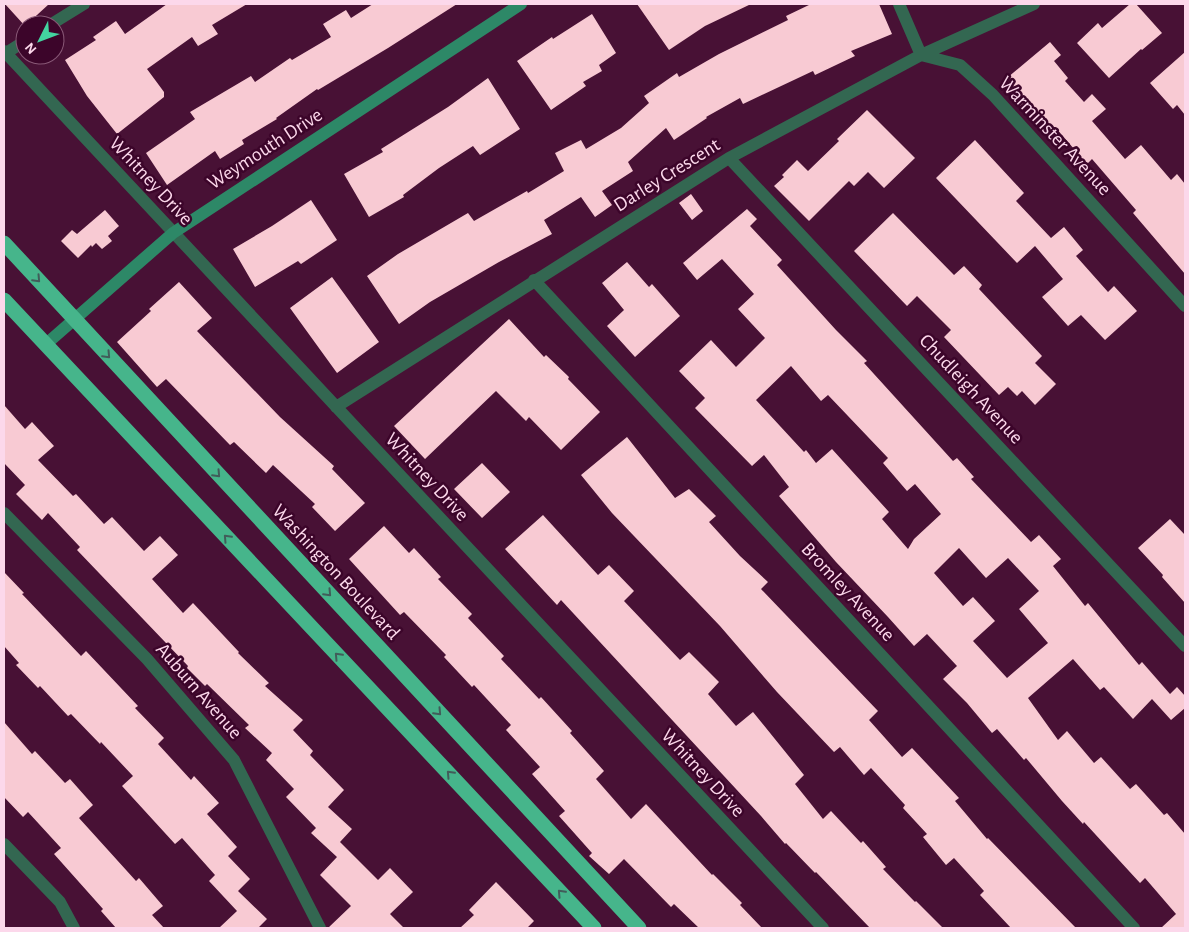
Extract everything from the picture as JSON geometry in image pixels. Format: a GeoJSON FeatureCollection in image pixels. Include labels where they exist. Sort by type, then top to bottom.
{"type":"FeatureCollection","features":[{"type":"Feature","properties":{"kind":"highway","name":"Washington Boulevard"},"geometry":{"type":"LineString","coordinates":[[4,243],[639,928]]}},
{"type":"Feature","properties":{"kind":"highway"},"geometry":{"type":"LineString","coordinates":[[4,300],[588,926]]}},
{"type":"Feature","properties":{"kind":"street"},"geometry":{"type":"LineString","coordinates":[[65,16],[84,4]]}},
{"type":"Feature","properties":{"kind":"street","name":"Weymouth Drive"},"geometry":{"type":"LineString","coordinates":[[45,345],[173,232],[521,4]]}},
{"type":"Feature","properties":{"kind":"street"},"geometry":{"type":"LineString","coordinates":[[899,4],[922,55]]}},
{"type":"Feature","properties":{"kind":"street","name":"Darley Crescent"},"geometry":{"type":"LineString","coordinates":[[336,407],[729,158],[922,55],[1034,4]]}},
{"type":"Feature","properties":{"kind":"street","name":"Whitney Drive"},"geometry":{"type":"LineString","coordinates":[[5,52],[823,928]]}},
{"type":"Feature","properties":{"kind":"street","name":"Warminster Avenue"},"geometry":{"type":"LineString","coordinates":[[922,55],[960,65],[993,95],[1185,306]]}},
{"type":"Feature","properties":{"kind":"street","name":"Chudleigh Avenue"},"geometry":{"type":"LineString","coordinates":[[729,158],[1185,646]]}},
{"type":"Feature","properties":{"kind":"street","name":"Bromley Avenue"},"geometry":{"type":"LineString","coordinates":[[534,280],[1134,928]]}},
{"type":"Feature","properties":{"kind":"street","name":"Auburn Avenue"},"geometry":{"type":"LineString","coordinates":[[4,513],[147,659],[234,760],[320,928]]}},
{"type":"Feature","properties":{"kind":"street"},"geometry":{"type":"LineString","coordinates":[[4,844],[60,902],[74,928]]}},
{"type":"Feature","properties":{"kind":"building"},"geometry":{"type":"Polygon","coordinates":[[[5,4],[49,4],[37,15],[15,15],[5,4]]]}},
{"type":"Feature","properties":{"kind":"building"},"geometry":{"type":"Polygon","coordinates":[[[167,4],[247,4],[212,25],[218,34],[198,46],[192,37],[147,69],[164,92],[164,97],[117,134],[87,96],[65,60],[96,40],[93,37],[116,21],[125,34],[167,4]]]}},
{"type":"Feature","properties":{"kind":"building"},"geometry":{"type":"Polygon","coordinates":[[[373,4],[457,4],[388,48],[317,89],[277,119],[242,140],[244,144],[220,159],[215,151],[167,185],[146,153],[195,119],[190,112],[251,76],[255,82],[290,58],[292,60],[331,37],[323,24],[346,10],[351,18],[373,4]]]}},
{"type":"Feature","properties":{"kind":"building"},"geometry":{"type":"Polygon","coordinates":[[[637,4],[751,4],[705,26],[669,50],[637,4]]]}},
{"type":"Feature","properties":{"kind":"building"},"geometry":{"type":"Polygon","coordinates":[[[811,4],[879,4],[892,34],[851,51],[855,56],[815,75],[813,71],[743,104],[740,98],[706,117],[674,140],[666,128],[628,162],[633,171],[602,191],[612,205],[595,217],[581,197],[544,220],[552,234],[430,302],[399,324],[367,276],[398,254],[468,213],[474,221],[527,191],[528,193],[564,171],[555,153],[581,140],[586,149],[621,128],[649,103],[644,96],[677,73],[679,77],[719,54],[788,20],[786,16],[811,4]]]}},
{"type":"Feature","properties":{"kind":"building"},"geometry":{"type":"Polygon","coordinates":[[[1130,4],[1136,4],[1162,33],[1109,78],[1077,43],[1098,23],[1102,28],[1130,4]]]}},
{"type":"Feature","properties":{"kind":"building"},"geometry":{"type":"Polygon","coordinates":[[[592,14],[616,53],[599,65],[602,71],[583,82],[586,86],[551,110],[517,61],[552,37],[553,39],[592,14]]]}},
{"type":"Feature","properties":{"kind":"building"},"geometry":{"type":"Polygon","coordinates":[[[1050,42],[1061,55],[1054,61],[1068,78],[1065,81],[1084,102],[1092,94],[1106,109],[1092,121],[1125,159],[1141,145],[1171,180],[1177,174],[1185,184],[1185,274],[1133,213],[1136,210],[1092,159],[1087,164],[1055,127],[1049,133],[1029,111],[1026,113],[1001,83],[1050,42]]]}},
{"type":"Feature","properties":{"kind":"building"},"geometry":{"type":"Polygon","coordinates":[[[1185,52],[1185,115],[1177,105],[1173,109],[1150,83],[1185,52]]]}},
{"type":"Feature","properties":{"kind":"building"},"geometry":{"type":"Polygon","coordinates":[[[488,78],[520,129],[480,155],[473,146],[439,168],[403,195],[404,197],[369,217],[344,174],[383,152],[381,149],[448,107],[488,78]]]}},
{"type":"Feature","properties":{"kind":"building"},"geometry":{"type":"Polygon","coordinates":[[[867,110],[915,158],[884,188],[868,172],[854,186],[849,181],[809,221],[774,186],[784,177],[782,175],[797,160],[808,171],[867,110]]]}},
{"type":"Feature","properties":{"kind":"building"},"geometry":{"type":"Polygon","coordinates":[[[975,140],[1024,193],[1016,201],[1051,238],[1064,227],[1083,250],[1076,256],[1108,292],[1114,286],[1137,311],[1105,340],[1081,315],[1068,326],[1042,297],[1063,279],[1035,246],[1017,263],[936,178],[975,140]]]}},
{"type":"Feature","properties":{"kind":"building"},"geometry":{"type":"Polygon","coordinates":[[[691,194],[703,211],[692,220],[679,203],[691,194]]]}},
{"type":"Feature","properties":{"kind":"building"},"geometry":{"type":"Polygon","coordinates":[[[311,200],[337,240],[301,264],[298,261],[255,287],[233,249],[311,200]]]}},
{"type":"Feature","properties":{"kind":"building"},"geometry":{"type":"Polygon","coordinates":[[[747,209],[757,219],[750,226],[782,260],[777,265],[867,361],[864,363],[953,461],[957,458],[974,477],[971,479],[1031,542],[1039,535],[1061,559],[1053,566],[1085,606],[1088,603],[1139,665],[1142,662],[1170,694],[1177,687],[1185,696],[1185,708],[1171,720],[1152,699],[1133,719],[1104,687],[1100,690],[1073,659],[1028,698],[1058,740],[1067,731],[1094,763],[1101,757],[1130,789],[1136,784],[1164,815],[1167,813],[1185,834],[1185,928],[1161,928],[1176,914],[1145,878],[1140,883],[1062,801],[1026,758],[1024,760],[997,729],[992,733],[967,703],[943,679],[957,666],[927,634],[914,646],[836,562],[779,496],[789,487],[764,455],[752,466],[695,408],[705,398],[679,371],[711,340],[736,367],[765,338],[738,309],[754,294],[722,259],[697,280],[683,263],[747,209]],[[791,366],[756,400],[804,452],[806,450],[816,463],[832,449],[889,512],[882,519],[908,549],[914,539],[941,514],[915,484],[907,491],[883,463],[888,458],[828,395],[821,401],[791,366]],[[959,548],[934,573],[963,606],[973,597],[995,621],[973,641],[1007,678],[1048,643],[1019,609],[1039,591],[1008,558],[986,578],[959,548]]]}},
{"type":"Feature","properties":{"kind":"building"},"geometry":{"type":"Polygon","coordinates":[[[105,210],[119,226],[108,236],[112,241],[102,249],[96,243],[92,247],[91,245],[78,258],[61,241],[72,230],[77,234],[105,210]]]}},
{"type":"Feature","properties":{"kind":"building"},"geometry":{"type":"Polygon","coordinates":[[[893,213],[954,275],[964,266],[982,285],[979,289],[1042,356],[1035,363],[1056,384],[1035,405],[1022,391],[1017,396],[1008,387],[999,395],[944,337],[951,330],[917,296],[907,306],[854,251],[893,213]]]}},
{"type":"Feature","properties":{"kind":"building"},"geometry":{"type":"Polygon","coordinates":[[[627,262],[649,287],[652,284],[680,316],[635,357],[607,326],[624,310],[602,283],[627,262]]]}},
{"type":"Feature","properties":{"kind":"building"},"geometry":{"type":"Polygon","coordinates":[[[332,277],[379,342],[337,373],[290,308],[332,277]]]}},
{"type":"Feature","properties":{"kind":"building"},"geometry":{"type":"Polygon","coordinates":[[[179,282],[212,318],[197,331],[280,417],[334,466],[332,469],[365,503],[335,531],[312,507],[315,504],[273,465],[266,473],[234,442],[230,445],[166,379],[157,387],[117,342],[179,282]]]}},
{"type":"Feature","properties":{"kind":"building"},"geometry":{"type":"Polygon","coordinates":[[[509,319],[544,357],[546,355],[569,377],[568,379],[600,412],[561,450],[529,417],[526,421],[496,391],[425,459],[394,426],[509,319]]]}},
{"type":"Feature","properties":{"kind":"building"},"geometry":{"type":"Polygon","coordinates":[[[4,405],[25,429],[32,422],[54,446],[38,460],[73,496],[76,494],[104,524],[112,517],[144,551],[160,536],[178,555],[152,579],[183,613],[193,603],[238,653],[269,683],[265,686],[303,720],[293,730],[313,751],[310,755],[344,790],[328,807],[352,829],[340,842],[378,880],[390,868],[413,892],[390,914],[404,928],[328,928],[351,906],[320,875],[337,857],[311,833],[316,828],[286,797],[294,789],[266,760],[272,753],[245,728],[249,725],[207,684],[205,686],[187,668],[188,666],[77,550],[80,547],[48,513],[42,520],[16,494],[25,485],[4,463],[4,405]]]}},
{"type":"Feature","properties":{"kind":"building"},"geometry":{"type":"Polygon","coordinates":[[[627,437],[675,498],[689,489],[716,516],[709,522],[740,556],[768,582],[761,589],[878,711],[869,720],[902,757],[912,748],[959,798],[955,801],[987,839],[1076,928],[1011,928],[980,895],[984,891],[954,858],[946,865],[923,837],[927,834],[903,808],[905,805],[871,768],[864,775],[840,747],[834,752],[777,692],[720,626],[612,513],[581,475],[627,437]]]}},
{"type":"Feature","properties":{"kind":"building"},"geometry":{"type":"Polygon","coordinates":[[[482,463],[510,492],[482,518],[454,489],[482,463]]]}},
{"type":"Feature","properties":{"kind":"building"},"geometry":{"type":"Polygon","coordinates":[[[543,515],[598,575],[609,565],[634,591],[624,601],[680,660],[689,652],[719,682],[708,694],[736,726],[753,712],[804,775],[795,784],[823,819],[831,811],[861,843],[863,841],[886,867],[883,869],[943,928],[870,928],[816,872],[785,844],[561,600],[557,605],[505,549],[543,515]]]}},
{"type":"Feature","properties":{"kind":"building"},"geometry":{"type":"Polygon","coordinates":[[[1170,519],[1185,535],[1185,603],[1138,548],[1170,519]]]}},
{"type":"Feature","properties":{"kind":"building"},"geometry":{"type":"Polygon","coordinates":[[[384,526],[409,553],[414,548],[441,577],[438,579],[472,614],[468,618],[504,656],[501,659],[539,699],[541,697],[572,731],[570,733],[604,771],[596,779],[631,819],[646,804],[712,875],[742,903],[740,905],[762,928],[699,928],[674,904],[671,907],[624,859],[609,874],[589,856],[592,853],[559,816],[565,811],[532,774],[540,767],[506,730],[511,725],[474,685],[472,687],[444,657],[446,655],[404,612],[400,615],[349,559],[384,526]]]}},
{"type":"Feature","properties":{"kind":"building"},"geometry":{"type":"Polygon","coordinates":[[[4,572],[24,593],[22,594],[81,656],[86,651],[138,706],[135,708],[164,738],[158,744],[191,780],[194,776],[219,803],[207,814],[237,847],[228,856],[250,879],[238,891],[267,919],[258,928],[219,928],[237,911],[209,881],[215,875],[182,838],[175,844],[122,786],[133,776],[101,742],[100,744],[71,714],[68,716],[40,686],[38,688],[16,665],[19,663],[4,646],[4,572]]]}},
{"type":"Feature","properties":{"kind":"building"},"geometry":{"type":"Polygon","coordinates":[[[4,722],[32,754],[35,751],[65,783],[70,779],[93,805],[79,818],[136,881],[139,878],[163,906],[152,915],[164,928],[116,928],[101,911],[103,909],[54,854],[61,848],[28,812],[23,817],[4,797],[4,722]]]}},
{"type":"Feature","properties":{"kind":"building"},"geometry":{"type":"Polygon","coordinates":[[[496,882],[534,921],[527,928],[460,928],[474,915],[469,910],[496,882]]]}}]}
